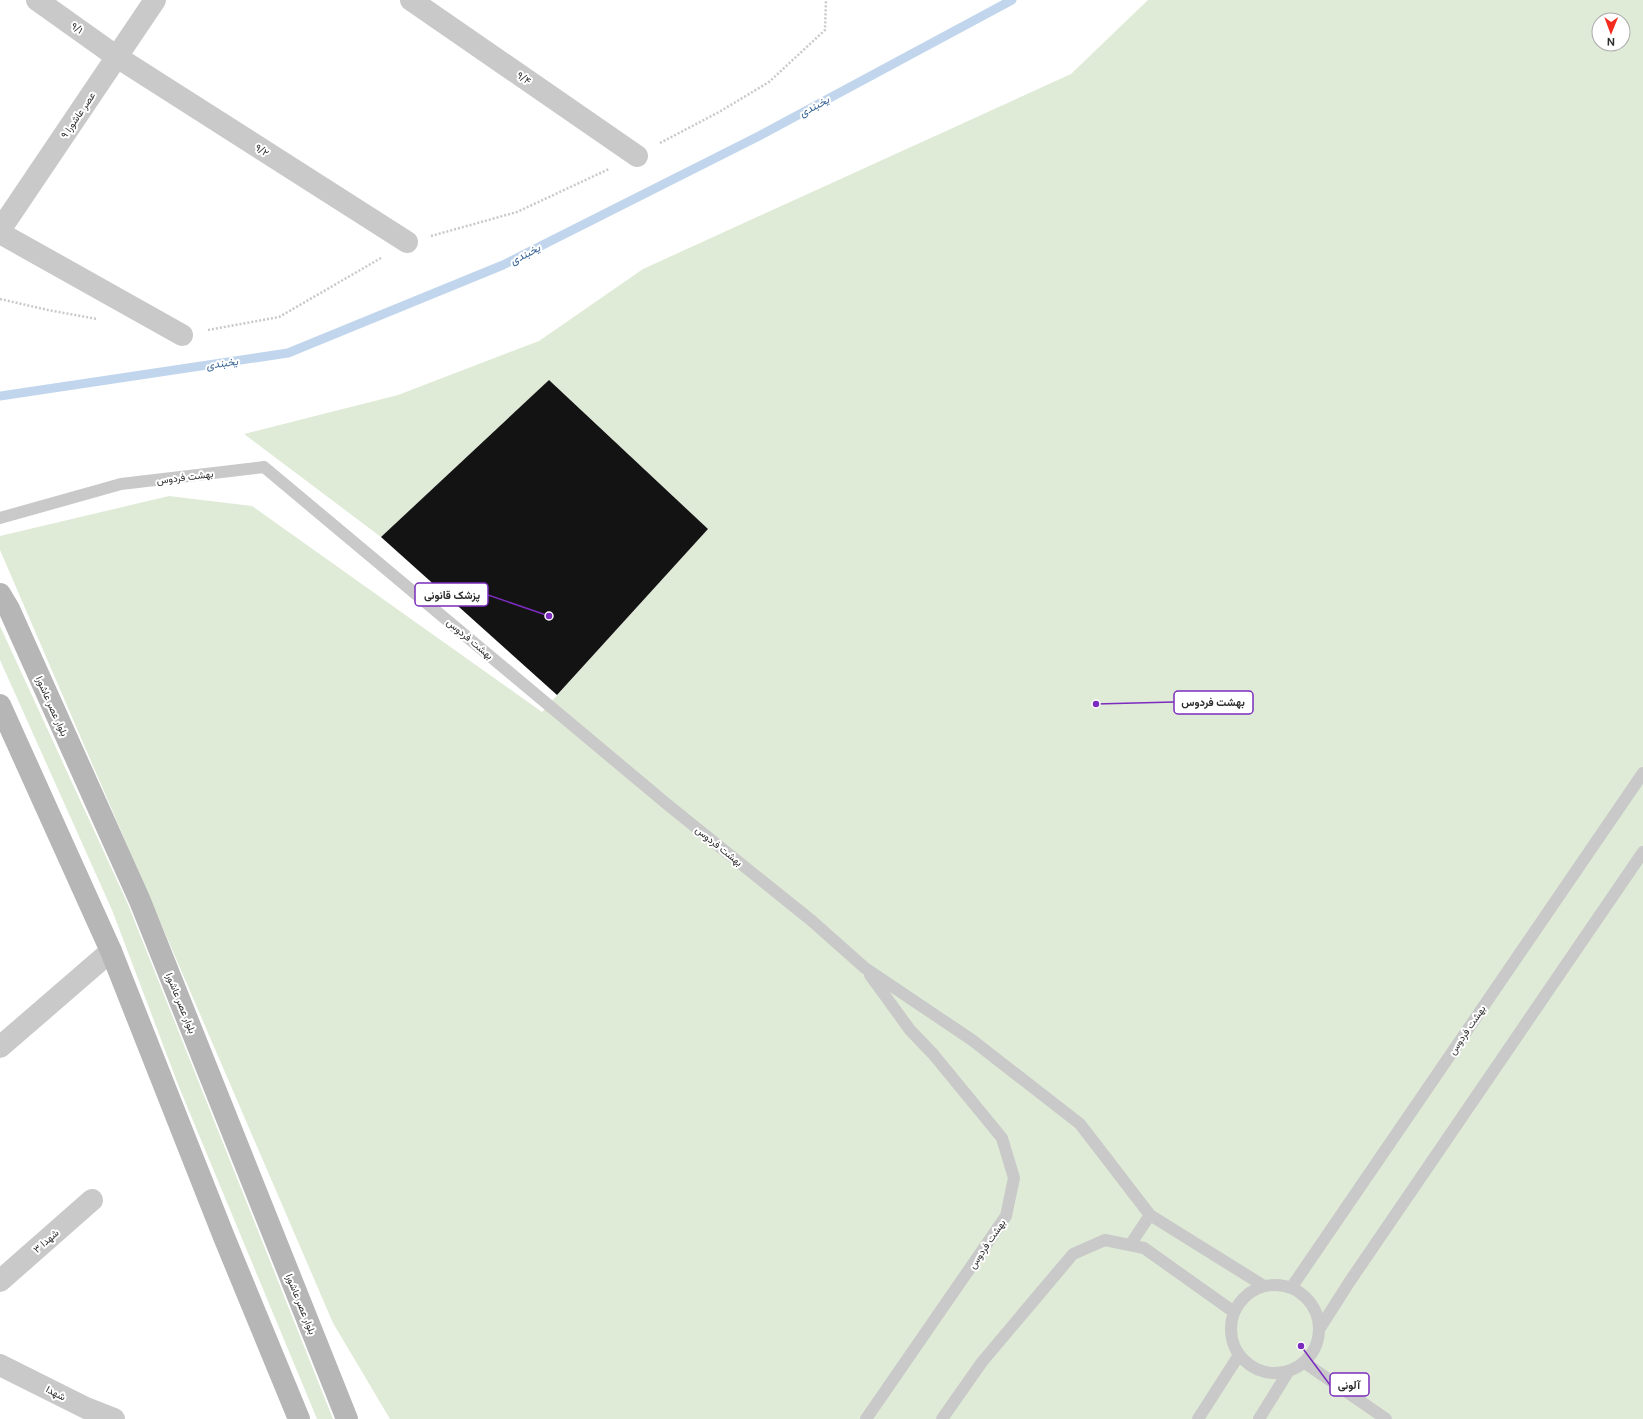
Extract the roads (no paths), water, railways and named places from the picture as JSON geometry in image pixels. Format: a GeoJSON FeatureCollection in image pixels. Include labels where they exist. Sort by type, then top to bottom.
{"type":"FeatureCollection","features":[{"type":"Feature","properties":{"kind":"main road","name":"بلوار عصر عاشورا"},"geometry":{"type":"LineString","coordinates":[[0,594],[9,609],[140,901],[347,1419]]}},
{"type":"Feature","properties":{"kind":"main road"},"geometry":{"type":"LineString","coordinates":[[0,706],[110,951],[224,1237],[299,1419]]}},
{"type":"Feature","properties":{"kind":"street","name":"۹/۱"},"geometry":{"type":"LineString","coordinates":[[37,0],[117,57]]}},
{"type":"Feature","properties":{"kind":"street","name":"عصر عاشورا ۹"},"geometry":{"type":"LineString","coordinates":[[0,232],[155,0]]}},
{"type":"Feature","properties":{"kind":"street","name":"۹/۴"},"geometry":{"type":"LineString","coordinates":[[411,0],[637,156]]}},
{"type":"Feature","properties":{"kind":"street","name":"۹/۲"},"geometry":{"type":"LineString","coordinates":[[117,57],[408,242]]}},
{"type":"Feature","properties":{"kind":"street"},"geometry":{"type":"LineString","coordinates":[[0,232],[182,335]]}},
{"type":"Feature","properties":{"kind":"street"},"geometry":{"type":"LineString","coordinates":[[0,1047],[110,951]]}},
{"type":"Feature","properties":{"kind":"street","name":"شهدا ۳"},"geometry":{"type":"LineString","coordinates":[[0,1281],[92,1200]]}},
{"type":"Feature","properties":{"kind":"street","name":"شهدا"},"geometry":{"type":"LineString","coordinates":[[0,1365],[86,1408],[114,1419]]}},
{"type":"Feature","properties":{"kind":"lane","name":"بهشت فردوس"},"geometry":{"type":"LineString","coordinates":[[0,518],[121,484],[264,467],[668,805],[812,921],[865,968],[972,1040],[1080,1124],[1150,1216],[1264,1286]]}},
{"type":"Feature","properties":{"kind":"lane","name":"بهشت فردوس"},"geometry":{"type":"LineString","coordinates":[[1291,1288],[1643,773]]}},
{"type":"Feature","properties":{"kind":"lane"},"geometry":{"type":"LineString","coordinates":[[1320,1328],[1316,1311],[1306,1297],[1291,1288],[1278,1285],[1264,1286],[1246,1296],[1234,1312],[1231,1326],[1232,1341],[1239,1354],[1252,1368],[1270,1374],[1288,1372],[1305,1363],[1316,1347],[1320,1328],[1350,1281],[1643,852]]}},
{"type":"Feature","properties":{"kind":"lane","name":"بهشت فردوس"},"geometry":{"type":"LineString","coordinates":[[865,968],[910,1030],[933,1054],[1002,1138],[1014,1178],[1006,1216],[866,1419]]}},
{"type":"Feature","properties":{"kind":"lane"},"geometry":{"type":"LineString","coordinates":[[1130,1245],[1150,1216]]}},
{"type":"Feature","properties":{"kind":"lane"},"geometry":{"type":"LineString","coordinates":[[942,1419],[982,1362],[1074,1254],[1105,1240],[1144,1248],[1234,1312]]}},
{"type":"Feature","properties":{"kind":"lane"},"geometry":{"type":"LineString","coordinates":[[1198,1419],[1239,1354]]}},
{"type":"Feature","properties":{"kind":"lane"},"geometry":{"type":"LineString","coordinates":[[1305,1363],[1386,1419]]}},
{"type":"Feature","properties":{"kind":"lane"},"geometry":{"type":"LineString","coordinates":[[1259,1419],[1288,1372]]}},
{"type":"Feature","properties":{"kind":"waterway","name":"یخبندی"},"geometry":{"type":"LineString","coordinates":[[0,396],[288,353],[503,265],[759,136],[1012,0]]}},
{"type":"Feature","properties":{"kind":"place","name":"پزشک قانونی"},"geometry":{"type":"Point","coordinates":[549,616]}},
{"type":"Feature","properties":{"kind":"place","name":"بهشت فردوس"},"geometry":{"type":"Point","coordinates":[1096,704]}},
{"type":"Feature","properties":{"kind":"place","name":"آلونی"},"geometry":{"type":"Point","coordinates":[1301,1346]}}]}
